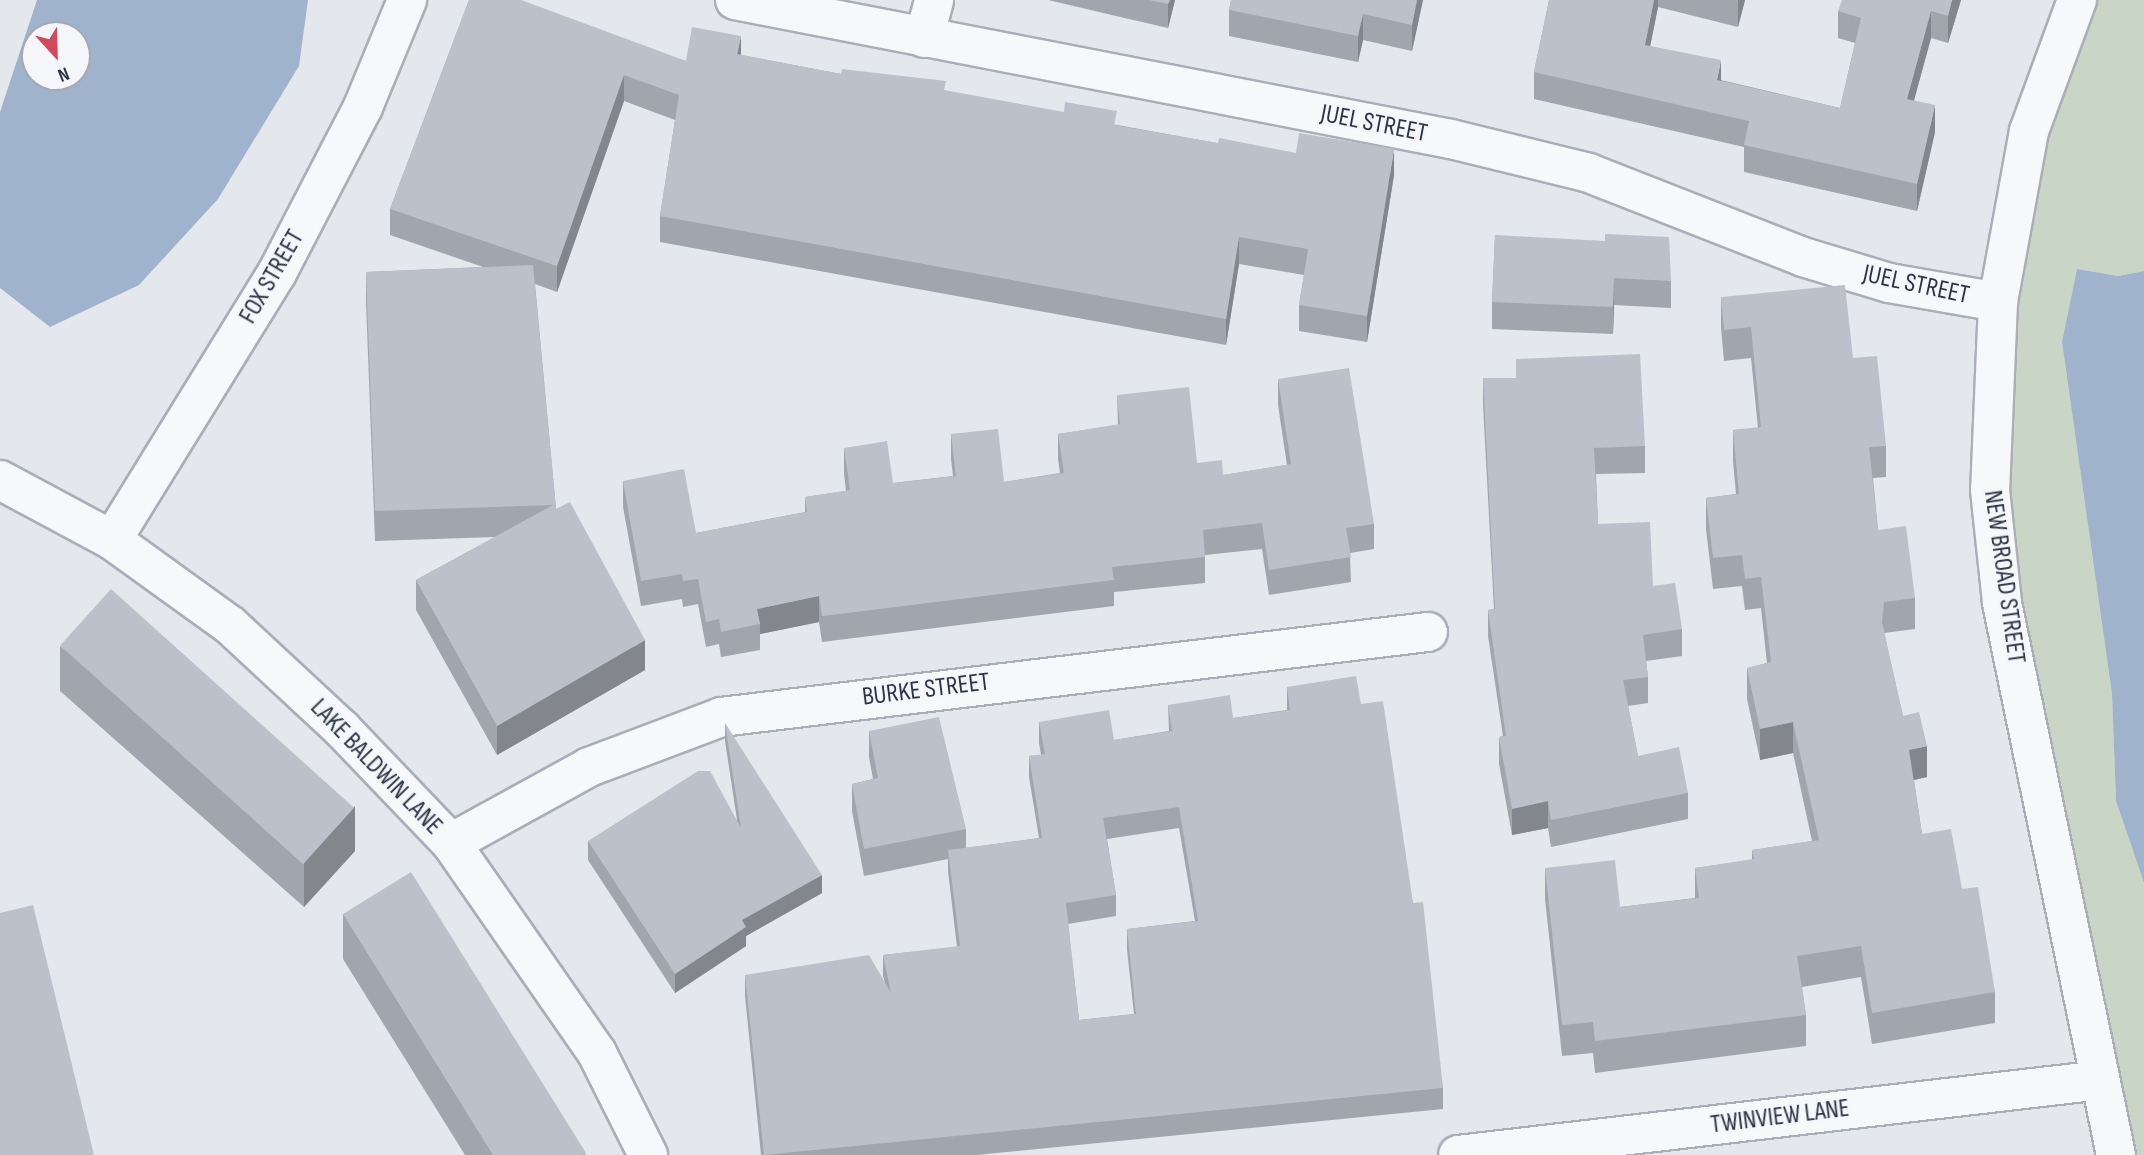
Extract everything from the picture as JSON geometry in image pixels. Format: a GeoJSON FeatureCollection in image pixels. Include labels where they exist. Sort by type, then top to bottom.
{"type":"FeatureCollection","features":[{"type":"Feature","properties":{"kind":"street","name":"FOX STREET"},"geometry":{"type":"LineString","coordinates":[[112,540],[277,273],[363,107],[407,0]]}},
{"type":"Feature","properties":{"kind":"street","name":"JUEL STREET"},"geometry":{"type":"LineString","coordinates":[[735,0],[1464,142],[1589,173],[1815,261],[1889,283],[1998,302]]}},
{"type":"Feature","properties":{"kind":"street"},"geometry":{"type":"LineString","coordinates":[[924,38],[934,0]]}},
{"type":"Feature","properties":{"kind":"street","name":"NEW BROAD STREET"},"geometry":{"type":"LineString","coordinates":[[2077,0],[2029,131],[1998,302],[1990,490],[2002,603],[2101,1080],[2106,1154]]}},
{"type":"Feature","properties":{"kind":"street","name":"LAKE BALDWIN LANE"},"geometry":{"type":"LineString","coordinates":[[0,480],[112,540],[230,625],[342,729],[451,843],[597,1053],[648,1155]]}},
{"type":"Feature","properties":{"kind":"street","name":"BURKE STREET"},"geometry":{"type":"LineString","coordinates":[[451,843],[589,767],[721,717],[1428,632]]}},
{"type":"Feature","properties":{"kind":"street","name":"TWINVIEW LANE"},"geometry":{"type":"LineString","coordinates":[[1458,1155],[2101,1080]]}},
{"type":"Feature","properties":{"kind":"green space"},"geometry":{"type":"Polygon","coordinates":[[[2095,0],[2144,0],[2144,271],[2118,276],[2077,269],[2062,342],[2112,694],[2116,801],[2144,883],[2144,1155],[2138,1155],[2064,832],[2029,663],[2010,522],[2010,335],[2055,103],[2095,0]]]}},
{"type":"Feature","properties":{"kind":"water"},"geometry":{"type":"Polygon","coordinates":[[[37,0],[308,0],[299,66],[218,199],[139,285],[50,327],[0,288],[0,112],[21,48],[21,91],[91,91],[91,21],[30,21],[37,0]]]}},
{"type":"Feature","properties":{"kind":"water"},"geometry":{"type":"Polygon","coordinates":[[[2077,269],[2118,276],[2144,271],[2144,883],[2116,801],[2112,694],[2062,342],[2077,269]]]}},
{"type":"Feature","properties":{"kind":"building"},"geometry":{"type":"Polygon","coordinates":[[[469,0],[521,0],[686,61],[692,27],[741,36],[737,54],[841,74],[842,69],[946,81],[944,90],[1064,112],[1065,102],[1117,111],[1114,125],[1218,143],[1219,138],[1296,153],[1299,133],[1394,149],[1367,316],[1299,305],[1308,249],[1239,237],[1226,319],[660,216],[679,95],[624,75],[557,266],[390,209],[469,0]]]}},
{"type":"Feature","properties":{"kind":"building"},"geometry":{"type":"Polygon","coordinates":[[[1149,0],[1170,0],[1168,4],[1149,0]]]}},
{"type":"Feature","properties":{"kind":"building"},"geometry":{"type":"Polygon","coordinates":[[[1231,0],[1417,0],[1412,25],[1363,14],[1358,36],[1229,10],[1231,0]]]}},
{"type":"Feature","properties":{"kind":"building"},"geometry":{"type":"Polygon","coordinates":[[[1549,0],[1654,0],[1645,45],[1721,60],[1717,80],[1840,108],[1861,18],[1838,11],[1842,0],[1952,0],[1948,16],[1931,11],[1907,99],[1935,105],[1917,184],[1744,145],[1749,121],[1534,72],[1549,0]]]}},
{"type":"Feature","properties":{"kind":"building"},"geometry":{"type":"Polygon","coordinates":[[[1605,234],[1669,237],[1671,281],[1614,278],[1613,307],[1492,302],[1495,235],[1605,241],[1605,234]]]}},
{"type":"Feature","properties":{"kind":"building"},"geometry":{"type":"Polygon","coordinates":[[[533,265],[556,509],[570,502],[645,640],[497,726],[416,580],[553,505],[375,511],[366,272],[533,265]]]}},
{"type":"Feature","properties":{"kind":"building"},"geometry":{"type":"Polygon","coordinates":[[[1845,285],[1853,358],[1877,356],[1886,446],[1869,447],[1878,530],[1906,526],[1915,598],[1884,602],[1882,622],[1903,716],[1919,712],[1927,746],[1909,750],[1922,834],[1951,829],[1962,889],[1978,887],[1995,992],[1872,1013],[1861,946],[1797,956],[1806,1015],[1595,1041],[1593,1022],[1562,1025],[1545,868],[1615,860],[1620,907],[1699,898],[1695,868],[1754,859],[1752,850],[1819,840],[1793,722],[1760,729],[1747,668],[1771,662],[1761,577],[1745,579],[1742,555],[1713,558],[1706,498],[1739,494],[1733,430],[1761,427],[1751,327],[1724,330],[1721,297],[1845,285]]]}},
{"type":"Feature","properties":{"kind":"building"},"geometry":{"type":"Polygon","coordinates":[[[1640,354],[1645,446],[1594,448],[1598,524],[1650,522],[1653,586],[1675,583],[1682,629],[1643,635],[1648,677],[1623,680],[1638,756],[1679,747],[1688,793],[1551,820],[1548,801],[1512,809],[1499,737],[1506,736],[1488,610],[1495,609],[1483,378],[1516,378],[1516,359],[1640,354]]]}},
{"type":"Feature","properties":{"kind":"building"},"geometry":{"type":"Polygon","coordinates":[[[1349,368],[1374,524],[1346,528],[1351,557],[1269,570],[1262,523],[1203,530],[1205,557],[1112,567],[1114,580],[822,616],[819,596],[757,609],[760,624],[721,632],[719,619],[706,622],[698,579],[683,581],[682,574],[641,581],[623,481],[684,469],[696,533],[807,512],[805,497],[850,490],[844,448],[887,441],[893,483],[956,476],[951,434],[998,429],[1004,482],[1064,473],[1058,434],[1120,424],[1117,395],[1189,387],[1197,463],[1222,460],[1223,475],[1291,464],[1278,379],[1349,368]]]}},
{"type":"Feature","properties":{"kind":"building"},"geometry":{"type":"Polygon","coordinates":[[[111,589],[354,808],[303,864],[60,645],[111,589]]]}},
{"type":"Feature","properties":{"kind":"building"},"geometry":{"type":"Polygon","coordinates":[[[1356,676],[1361,704],[1383,701],[1413,903],[1423,902],[1443,1088],[764,1155],[745,975],[869,955],[891,993],[883,955],[960,946],[948,850],[1042,838],[1029,756],[1045,754],[1039,722],[1109,710],[1114,740],[1172,731],[1168,705],[1230,695],[1233,718],[1290,710],[1287,687],[1356,676]],[[1179,807],[1103,818],[1116,895],[1066,903],[1079,1020],[1136,1014],[1127,929],[1198,921],[1179,807]]]}},
{"type":"Feature","properties":{"kind":"building"},"geometry":{"type":"Polygon","coordinates":[[[939,717],[966,829],[864,849],[852,784],[878,778],[869,731],[939,717]]]}},
{"type":"Feature","properties":{"kind":"building"},"geometry":{"type":"Polygon","coordinates":[[[725,723],[822,875],[742,920],[746,927],[675,974],[588,841],[698,771],[710,771],[741,828],[725,723]]]}},
{"type":"Feature","properties":{"kind":"building"},"geometry":{"type":"Polygon","coordinates":[[[411,872],[586,1153],[493,1155],[343,914],[411,872]]]}},
{"type":"Feature","properties":{"kind":"building"},"geometry":{"type":"Polygon","coordinates":[[[33,905],[94,1155],[0,1155],[0,913],[33,905]]]}}]}
